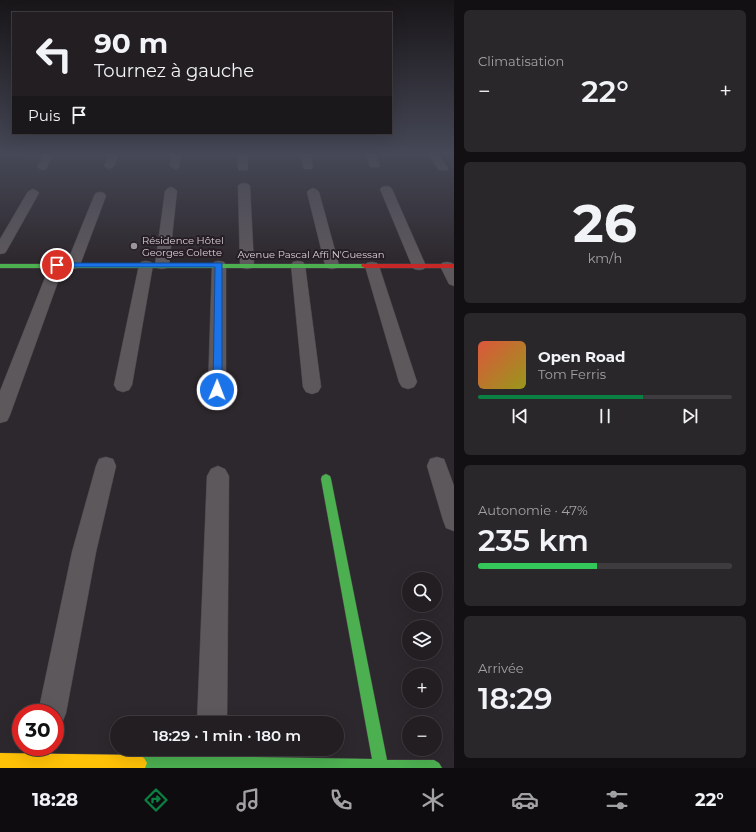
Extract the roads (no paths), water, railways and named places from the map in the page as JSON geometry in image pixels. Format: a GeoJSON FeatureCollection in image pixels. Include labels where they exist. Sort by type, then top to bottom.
{"type":"FeatureCollection","features":[{"type":"Feature","properties":{"kind":"street"},"geometry":{"type":"LineString","coordinates":[[244,190],[247,265]]}},
{"type":"Feature","properties":{"kind":"street"},"geometry":{"type":"LineString","coordinates":[[386,190],[419,266]]}},
{"type":"Feature","properties":{"kind":"street"},"geometry":{"type":"LineString","coordinates":[[162,265],[171,191]]}},
{"type":"Feature","properties":{"kind":"street"},"geometry":{"type":"LineString","coordinates":[[313,192],[332,265]]}},
{"type":"Feature","properties":{"kind":"street"},"geometry":{"type":"LineString","coordinates":[[0,250],[33,193]]}},
{"type":"Feature","properties":{"kind":"street"},"geometry":{"type":"LineString","coordinates":[[0,415],[65,265],[100,196]]}},
{"type":"Feature","properties":{"kind":"street"},"geometry":{"type":"LineString","coordinates":[[123,385],[146,265]]}},
{"type":"Feature","properties":{"kind":"street"},"geometry":{"type":"LineString","coordinates":[[217,390],[219,265]]}},
{"type":"Feature","properties":{"kind":"street"},"geometry":{"type":"LineString","coordinates":[[298,265],[312,387]]}},
{"type":"Feature","properties":{"kind":"street","name":"Avenue Pascal Affi N'Guessan"},"geometry":{"type":"LineString","coordinates":[[0,266],[450,266]]}},
{"type":"Feature","properties":{"kind":"street"},"geometry":{"type":"LineString","coordinates":[[372,266],[408,382]]}},
{"type":"Feature","properties":{"kind":"street"},"geometry":{"type":"LineString","coordinates":[[450,266],[454,282]]}},
{"type":"Feature","properties":{"kind":"street"},"geometry":{"type":"LineString","coordinates":[[54,704],[84,552],[106,466]]}},
{"type":"Feature","properties":{"kind":"street"},"geometry":{"type":"LineString","coordinates":[[437,466],[454,520]]}},
{"type":"Feature","properties":{"kind":"street"},"geometry":{"type":"LineString","coordinates":[[212,716],[218,476]]}},
{"type":"Feature","properties":{"kind":"street"},"geometry":{"type":"LineString","coordinates":[[326,480],[381,767]]}},
{"type":"Feature","properties":{"kind":"street"},"geometry":{"type":"LineString","coordinates":[[64,754],[211,757],[345,767],[434,768]]}},
{"type":"Feature","properties":{"kind":"street"},"geometry":{"type":"LineString","coordinates":[[7,763],[36,756]]}},
{"type":"Feature","properties":{"kind":"place","name":"Résidence Hôtel Georges Colette"},"geometry":{"type":"Point","coordinates":[134,246]}}]}
